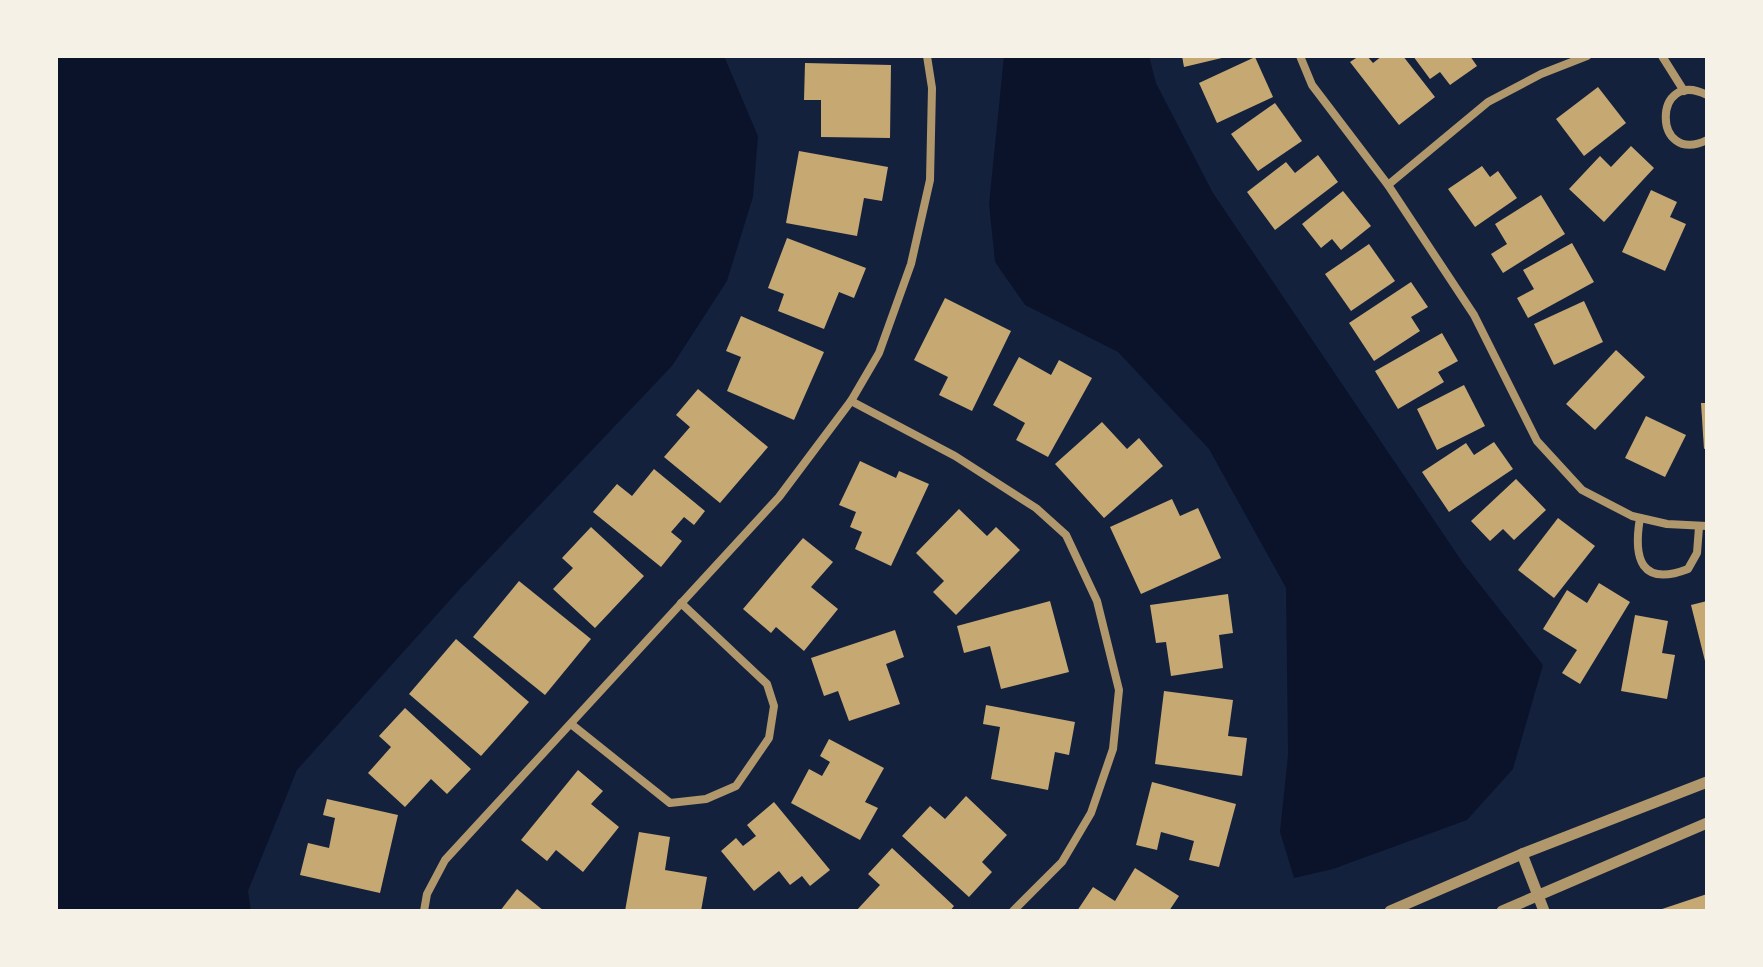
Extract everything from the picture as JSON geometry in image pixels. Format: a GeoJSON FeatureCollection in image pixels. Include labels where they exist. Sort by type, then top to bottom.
{"type":"FeatureCollection","features":[{"type":"Feature","properties":{"kind":"street"},"geometry":{"type":"LineString","coordinates":[[424,911],[427,894],[445,860],[779,497],[851,401],[879,353],[911,264],[930,180],[932,88],[927,56]]}},
{"type":"Feature","properties":{"kind":"street"},"geometry":{"type":"LineString","coordinates":[[1300,56],[1312,85],[1388,185],[1474,315],[1537,441],[1582,490],[1640,518],[1703,527],[1697,553],[1688,569],[1670,576],[1651,572],[1640,562],[1637,546],[1640,518]]}},
{"type":"Feature","properties":{"kind":"street"},"geometry":{"type":"LineString","coordinates":[[1388,185],[1488,102],[1541,74],[1587,56]]}},
{"type":"Feature","properties":{"kind":"street"},"geometry":{"type":"LineString","coordinates":[[1662,56],[1684,91]]}},
{"type":"Feature","properties":{"kind":"street"},"geometry":{"type":"LineString","coordinates":[[1707,95],[1695,90],[1684,91],[1668,104],[1664,114],[1670,134],[1678,141],[1688,145],[1707,140]]}},
{"type":"Feature","properties":{"kind":"street"},"geometry":{"type":"LineString","coordinates":[[851,401],[955,456],[1036,508],[1066,535],[1097,601],[1119,690],[1113,749],[1091,813],[1062,862],[1013,911]]}},
{"type":"Feature","properties":{"kind":"street"},"geometry":{"type":"LineString","coordinates":[[571,724],[670,803],[706,799],[736,786],[769,738],[774,706],[767,684],[681,603]]}},
{"type":"Feature","properties":{"kind":"street"},"geometry":{"type":"LineString","coordinates":[[1390,911],[1522,854],[1707,782]]}},
{"type":"Feature","properties":{"kind":"street"},"geometry":{"type":"LineString","coordinates":[[1502,911],[1707,823]]}},
{"type":"Feature","properties":{"kind":"street"},"geometry":{"type":"LineString","coordinates":[[1522,854],[1544,911]]}},
{"type":"Feature","properties":{"kind":"water"},"geometry":{"type":"Polygon","coordinates":[[[56,56],[724,56],[758,136],[753,197],[727,281],[672,366],[460,589],[297,770],[248,891],[251,911],[56,911],[56,56]]]}},
{"type":"Feature","properties":{"kind":"water"},"geometry":{"type":"Polygon","coordinates":[[[1004,56],[1149,56],[1156,83],[1213,193],[1463,563],[1543,665],[1513,769],[1467,820],[1333,869],[1294,878],[1280,832],[1288,755],[1286,588],[1209,449],[1118,352],[1025,305],[995,262],[989,204],[1004,56]]]}},
{"type":"Feature","properties":{"kind":"building"},"geometry":{"type":"Polygon","coordinates":[[[1182,56],[1226,56],[1226,57],[1184,67],[1182,56]]]}},
{"type":"Feature","properties":{"kind":"building"},"geometry":{"type":"Polygon","coordinates":[[[1359,56],[1367,56],[1373,63],[1382,56],[1403,56],[1435,97],[1399,125],[1350,62],[1359,56]]]}},
{"type":"Feature","properties":{"kind":"building"},"geometry":{"type":"Polygon","coordinates":[[[1413,56],[1470,56],[1477,66],[1450,85],[1440,72],[1430,79],[1413,56]]]}},
{"type":"Feature","properties":{"kind":"building"},"geometry":{"type":"Polygon","coordinates":[[[1255,57],[1273,97],[1217,123],[1199,83],[1255,57]]]}},
{"type":"Feature","properties":{"kind":"building"},"geometry":{"type":"Polygon","coordinates":[[[805,63],[891,65],[890,138],[821,137],[821,100],[804,100],[805,63]]]}},
{"type":"Feature","properties":{"kind":"building"},"geometry":{"type":"Polygon","coordinates":[[[1598,87],[1626,123],[1584,156],[1556,119],[1598,87]]]}},
{"type":"Feature","properties":{"kind":"building"},"geometry":{"type":"Polygon","coordinates":[[[1275,103],[1302,141],[1258,171],[1231,134],[1275,103]]]}},
{"type":"Feature","properties":{"kind":"building"},"geometry":{"type":"Polygon","coordinates":[[[1631,146],[1654,168],[1604,222],[1569,189],[1600,156],[1611,167],[1631,146]]]}},
{"type":"Feature","properties":{"kind":"building"},"geometry":{"type":"Polygon","coordinates":[[[799,151],[888,167],[882,201],[864,198],[857,236],[786,223],[799,151]]]}},
{"type":"Feature","properties":{"kind":"building"},"geometry":{"type":"Polygon","coordinates":[[[1318,155],[1338,182],[1275,230],[1247,192],[1286,162],[1295,173],[1318,155]]]}},
{"type":"Feature","properties":{"kind":"building"},"geometry":{"type":"Polygon","coordinates":[[[1482,166],[1490,177],[1498,171],[1517,198],[1475,227],[1448,189],[1482,166]]]}},
{"type":"Feature","properties":{"kind":"building"},"geometry":{"type":"Polygon","coordinates":[[[1651,190],[1677,202],[1670,217],[1686,224],[1665,271],[1622,252],[1651,190]]]}},
{"type":"Feature","properties":{"kind":"building"},"geometry":{"type":"Polygon","coordinates":[[[1343,191],[1371,226],[1341,250],[1332,239],[1321,248],[1302,224],[1343,191]]]}},
{"type":"Feature","properties":{"kind":"building"},"geometry":{"type":"Polygon","coordinates":[[[1541,195],[1565,234],[1503,273],[1491,254],[1507,244],[1495,224],[1541,195]]]}},
{"type":"Feature","properties":{"kind":"building"},"geometry":{"type":"Polygon","coordinates":[[[787,238],[866,268],[854,298],[839,292],[824,329],[778,311],[784,294],[768,288],[787,238]]]}},
{"type":"Feature","properties":{"kind":"building"},"geometry":{"type":"Polygon","coordinates":[[[1572,243],[1594,282],[1528,318],[1517,298],[1534,289],[1523,270],[1572,243]]]}},
{"type":"Feature","properties":{"kind":"building"},"geometry":{"type":"Polygon","coordinates":[[[1369,244],[1395,281],[1351,311],[1325,274],[1369,244]]]}},
{"type":"Feature","properties":{"kind":"building"},"geometry":{"type":"Polygon","coordinates":[[[1411,282],[1428,307],[1411,317],[1420,331],[1374,361],[1349,323],[1411,282]]]}},
{"type":"Feature","properties":{"kind":"building"},"geometry":{"type":"Polygon","coordinates":[[[945,298],[1011,331],[972,411],[939,395],[948,377],[914,360],[945,298]]]}},
{"type":"Feature","properties":{"kind":"building"},"geometry":{"type":"Polygon","coordinates":[[[1584,301],[1603,342],[1554,365],[1534,324],[1584,301]]]}},
{"type":"Feature","properties":{"kind":"building"},"geometry":{"type":"Polygon","coordinates":[[[741,316],[824,352],[794,420],[727,391],[741,357],[726,351],[741,316]]]}},
{"type":"Feature","properties":{"kind":"building"},"geometry":{"type":"Polygon","coordinates":[[[1442,333],[1458,361],[1438,372],[1444,382],[1398,409],[1375,371],[1442,333]]]}},
{"type":"Feature","properties":{"kind":"building"},"geometry":{"type":"Polygon","coordinates":[[[1616,350],[1645,377],[1595,430],[1566,404],[1616,350]]]}},
{"type":"Feature","properties":{"kind":"building"},"geometry":{"type":"Polygon","coordinates":[[[1019,357],[1051,375],[1059,360],[1092,378],[1048,457],[1016,440],[1025,423],[993,405],[1019,357]]]}},
{"type":"Feature","properties":{"kind":"building"},"geometry":{"type":"Polygon","coordinates":[[[1464,385],[1485,426],[1437,450],[1417,409],[1464,385]]]}},
{"type":"Feature","properties":{"kind":"building"},"geometry":{"type":"Polygon","coordinates":[[[698,389],[768,447],[720,503],[664,457],[690,427],[676,415],[698,389]]]}},
{"type":"Feature","properties":{"kind":"building"},"geometry":{"type":"Polygon","coordinates":[[[1701,403],[1707,403],[1707,448],[1704,449],[1701,403]]]}},
{"type":"Feature","properties":{"kind":"building"},"geometry":{"type":"Polygon","coordinates":[[[1646,416],[1686,435],[1665,477],[1625,458],[1646,416]]]}},
{"type":"Feature","properties":{"kind":"building"},"geometry":{"type":"Polygon","coordinates":[[[1102,422],[1127,449],[1139,438],[1163,466],[1104,518],[1055,464],[1102,422]]]}},
{"type":"Feature","properties":{"kind":"building"},"geometry":{"type":"Polygon","coordinates":[[[1494,442],[1513,469],[1449,512],[1422,472],[1466,443],[1474,455],[1494,442]]]}},
{"type":"Feature","properties":{"kind":"building"},"geometry":{"type":"Polygon","coordinates":[[[860,461],[896,478],[899,471],[929,484],[891,566],[855,549],[862,532],[850,527],[856,512],[839,505],[860,461]]]}},
{"type":"Feature","properties":{"kind":"building"},"geometry":{"type":"Polygon","coordinates":[[[654,469],[705,511],[694,525],[684,517],[671,532],[682,541],[661,567],[593,512],[617,484],[632,496],[654,469]]]}},
{"type":"Feature","properties":{"kind":"building"},"geometry":{"type":"Polygon","coordinates":[[[1516,479],[1546,510],[1514,540],[1503,529],[1490,541],[1471,521],[1516,479]]]}},
{"type":"Feature","properties":{"kind":"building"},"geometry":{"type":"Polygon","coordinates":[[[1172,499],[1180,516],[1198,508],[1221,558],[1141,594],[1110,527],[1172,499]]]}},
{"type":"Feature","properties":{"kind":"building"},"geometry":{"type":"Polygon","coordinates":[[[959,509],[987,536],[996,527],[1020,550],[956,615],[933,592],[944,581],[916,553],[959,509]]]}},
{"type":"Feature","properties":{"kind":"building"},"geometry":{"type":"Polygon","coordinates":[[[1558,518],[1595,546],[1554,598],[1518,570],[1558,518]]]}},
{"type":"Feature","properties":{"kind":"building"},"geometry":{"type":"Polygon","coordinates":[[[591,527],[644,576],[595,628],[553,589],[573,568],[562,558],[591,527]]]}},
{"type":"Feature","properties":{"kind":"building"},"geometry":{"type":"Polygon","coordinates":[[[803,538],[833,562],[811,587],[838,609],[804,651],[776,627],[771,633],[743,609],[803,538]]]}},
{"type":"Feature","properties":{"kind":"building"},"geometry":{"type":"Polygon","coordinates":[[[519,581],[591,639],[545,695],[473,637],[519,581]]]}},
{"type":"Feature","properties":{"kind":"building"},"geometry":{"type":"Polygon","coordinates":[[[1599,583],[1630,602],[1580,684],[1562,673],[1577,650],[1543,629],[1567,590],[1587,603],[1599,583]]]}},
{"type":"Feature","properties":{"kind":"building"},"geometry":{"type":"Polygon","coordinates":[[[1228,594],[1233,633],[1219,635],[1223,668],[1171,676],[1166,642],[1156,643],[1150,605],[1228,594]]]}},
{"type":"Feature","properties":{"kind":"building"},"geometry":{"type":"Polygon","coordinates":[[[1050,601],[1069,672],[1001,689],[990,646],[964,653],[957,626],[1050,601]]]}},
{"type":"Feature","properties":{"kind":"building"},"geometry":{"type":"Polygon","coordinates":[[[1707,601],[1707,665],[1706,665],[1691,605],[1707,601]]]}},
{"type":"Feature","properties":{"kind":"building"},"geometry":{"type":"Polygon","coordinates":[[[1635,615],[1668,621],[1662,653],[1675,655],[1667,699],[1621,691],[1635,615]]]}},
{"type":"Feature","properties":{"kind":"building"},"geometry":{"type":"Polygon","coordinates":[[[895,630],[904,657],[886,664],[900,704],[849,721],[838,691],[824,696],[811,658],[895,630]]]}},
{"type":"Feature","properties":{"kind":"building"},"geometry":{"type":"Polygon","coordinates":[[[456,639],[529,702],[481,756],[409,694],[456,639]]]}},
{"type":"Feature","properties":{"kind":"building"},"geometry":{"type":"Polygon","coordinates":[[[1164,691],[1233,700],[1228,736],[1247,738],[1242,776],[1155,764],[1164,691]]]}},
{"type":"Feature","properties":{"kind":"building"},"geometry":{"type":"Polygon","coordinates":[[[986,705],[1075,722],[1069,755],[1055,752],[1048,790],[991,779],[1000,727],[983,724],[986,705]]]}},
{"type":"Feature","properties":{"kind":"building"},"geometry":{"type":"Polygon","coordinates":[[[405,708],[471,769],[447,794],[431,779],[405,807],[368,773],[391,747],[379,736],[405,708]]]}},
{"type":"Feature","properties":{"kind":"building"},"geometry":{"type":"Polygon","coordinates":[[[829,739],[884,768],[865,802],[878,808],[860,840],[791,803],[809,769],[822,776],[830,762],[820,756],[829,739]]]}},
{"type":"Feature","properties":{"kind":"building"},"geometry":{"type":"Polygon","coordinates":[[[578,770],[603,791],[591,804],[619,827],[583,872],[556,850],[547,861],[521,840],[578,770]]]}},
{"type":"Feature","properties":{"kind":"building"},"geometry":{"type":"Polygon","coordinates":[[[1152,782],[1236,804],[1219,867],[1189,860],[1194,841],[1161,832],[1157,850],[1136,845],[1152,782]]]}},
{"type":"Feature","properties":{"kind":"building"},"geometry":{"type":"Polygon","coordinates":[[[966,796],[1007,835],[982,862],[992,872],[969,897],[902,836],[930,806],[945,819],[966,796]]]}},
{"type":"Feature","properties":{"kind":"building"},"geometry":{"type":"Polygon","coordinates":[[[327,799],[398,815],[380,893],[300,875],[308,843],[329,848],[335,818],[323,815],[327,799]]]}},
{"type":"Feature","properties":{"kind":"building"},"geometry":{"type":"Polygon","coordinates":[[[774,802],[830,870],[810,886],[802,876],[790,885],[779,871],[754,891],[721,851],[736,838],[743,846],[756,836],[747,825],[774,802]]]}},
{"type":"Feature","properties":{"kind":"building"},"geometry":{"type":"Polygon","coordinates":[[[639,832],[670,837],[665,870],[707,877],[701,911],[625,911],[639,832]]]}},
{"type":"Feature","properties":{"kind":"building"},"geometry":{"type":"Polygon","coordinates":[[[892,848],[954,906],[950,911],[856,911],[880,885],[868,874],[892,848]]]}},
{"type":"Feature","properties":{"kind":"building"},"geometry":{"type":"Polygon","coordinates":[[[1135,868],[1179,896],[1169,911],[1077,911],[1093,887],[1115,901],[1135,868]]]}},
{"type":"Feature","properties":{"kind":"building"},"geometry":{"type":"Polygon","coordinates":[[[517,889],[544,911],[500,911],[517,889]]]}},
{"type":"Feature","properties":{"kind":"building"},"geometry":{"type":"Polygon","coordinates":[[[1707,894],[1707,911],[1659,910],[1707,894]]]}}]}
